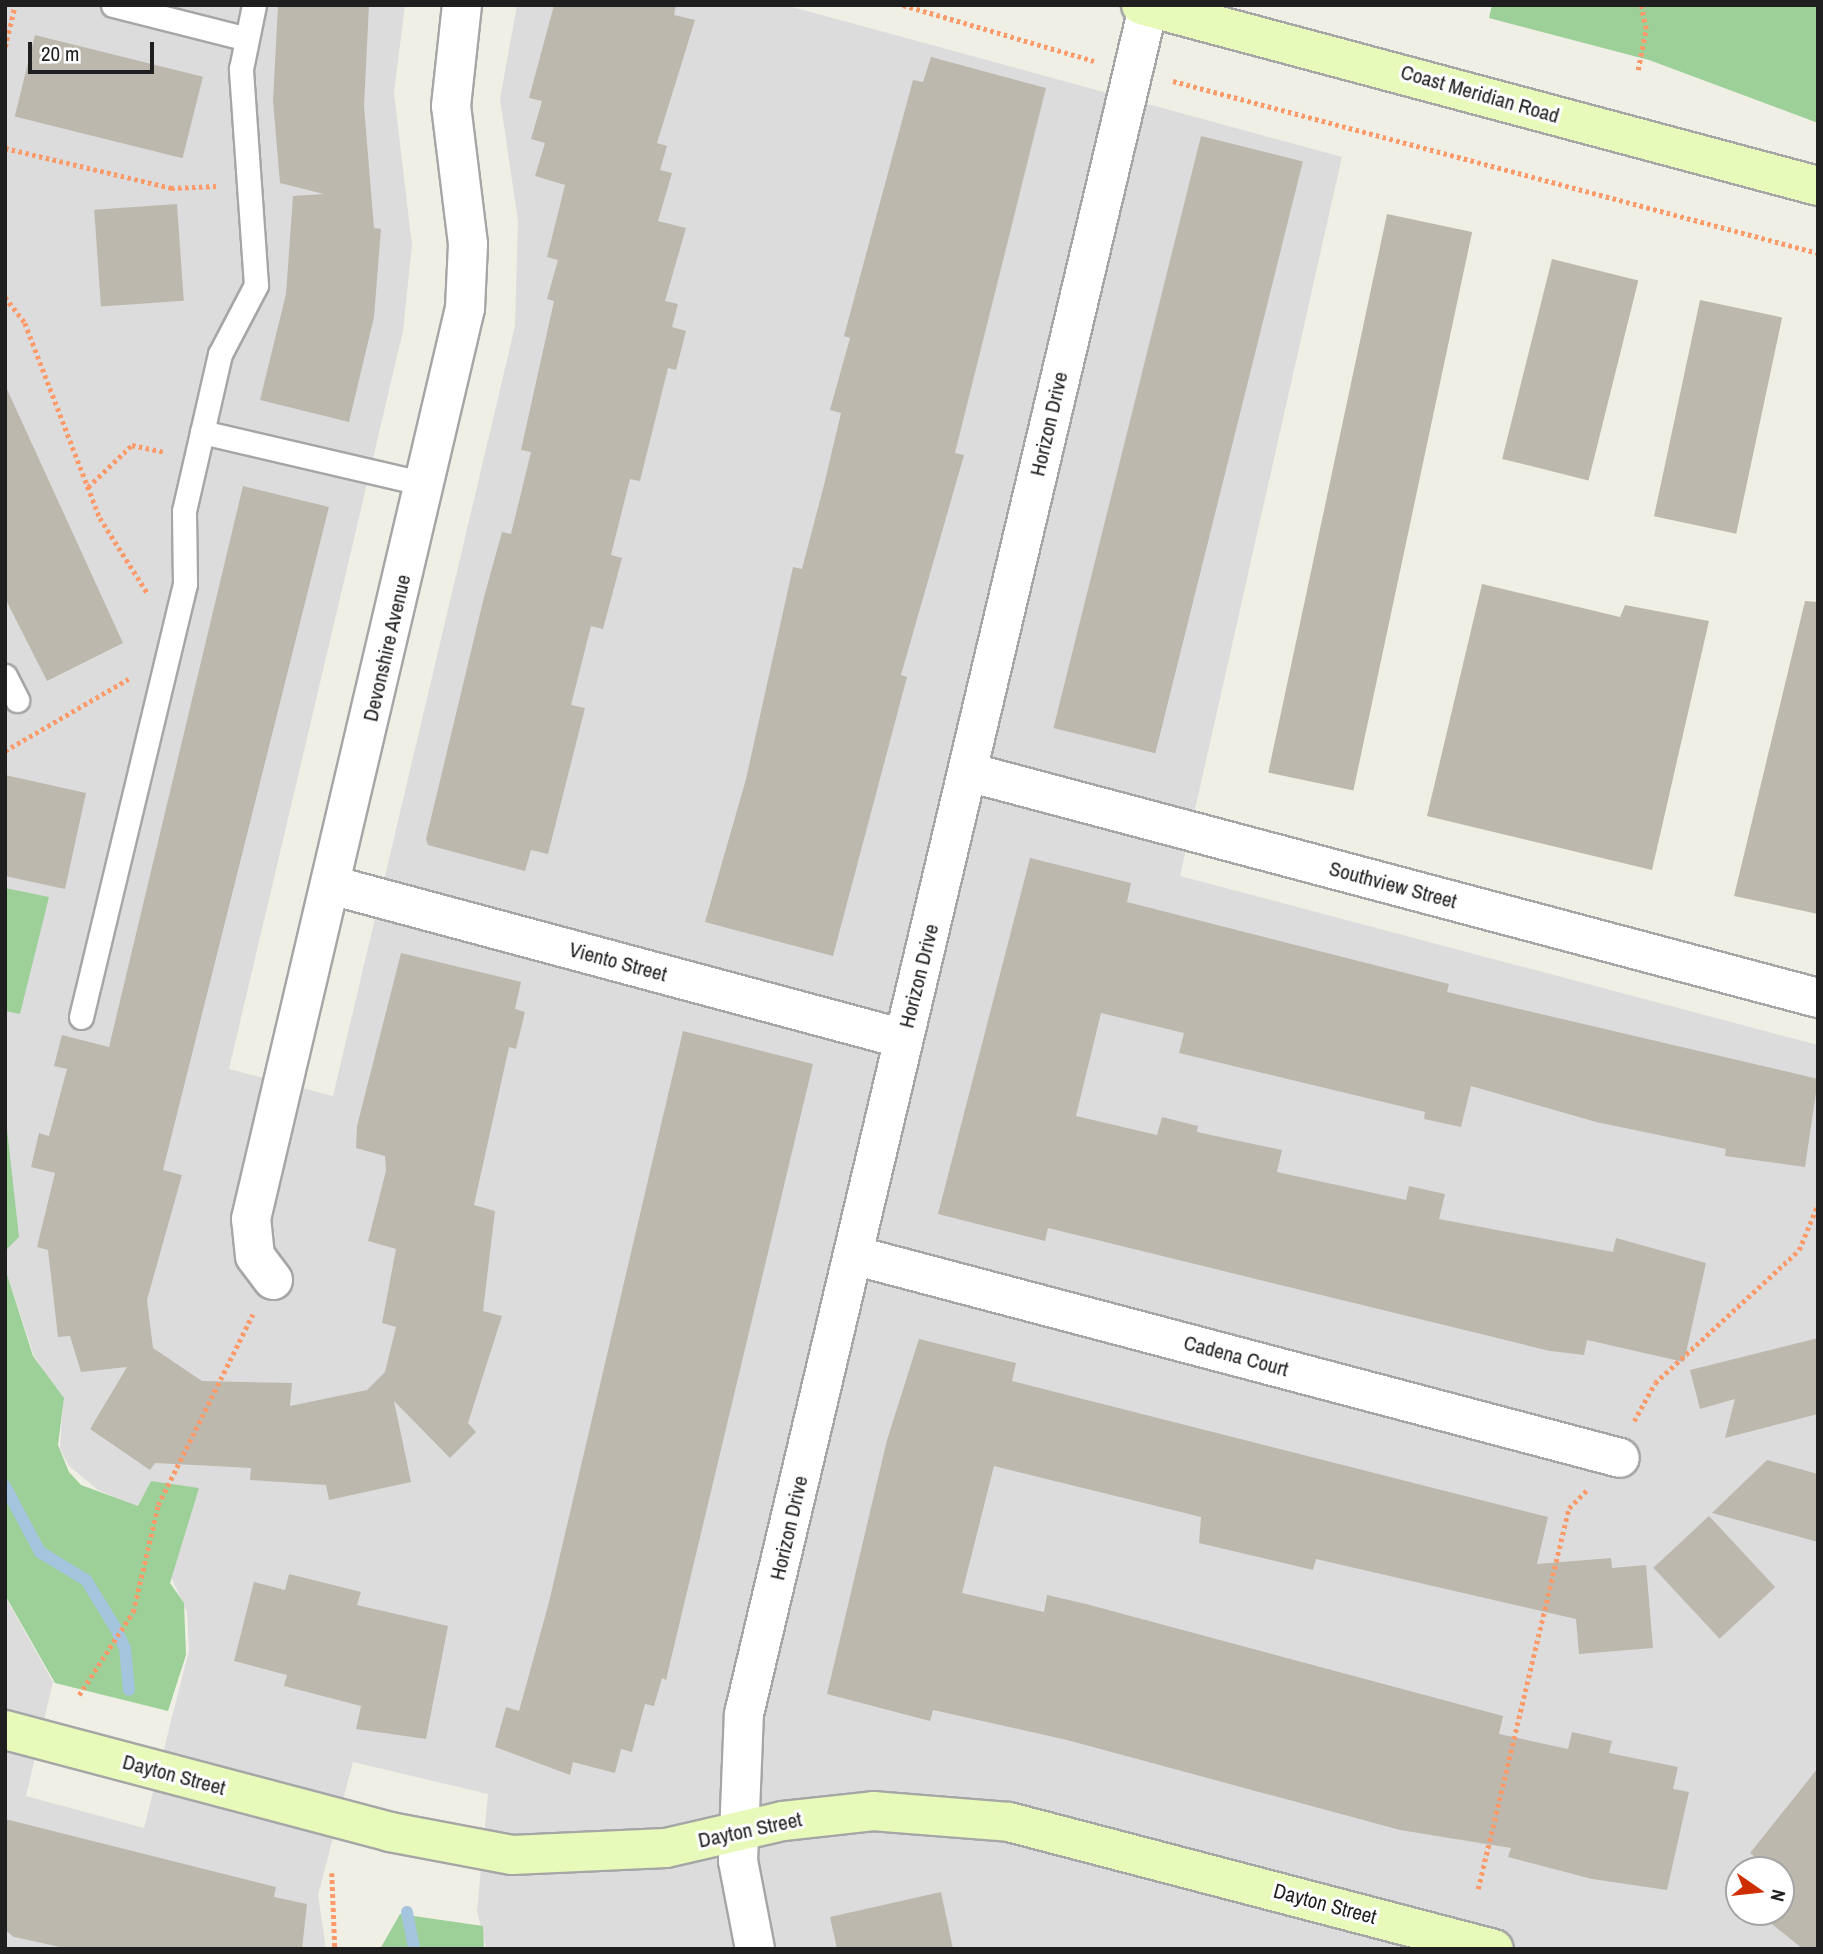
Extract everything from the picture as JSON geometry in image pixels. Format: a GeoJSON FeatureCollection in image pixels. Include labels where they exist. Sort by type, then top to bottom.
{"type":"FeatureCollection","features":[{"type":"Feature","properties":{"kind":"street","name":"Devonshire Avenue"},"geometry":{"type":"LineString","coordinates":[[273,1280],[255,1256],[251,1219],[426,484],[467,277],[451,106],[462,5]]}},
{"type":"Feature","properties":{"kind":"street","name":"Coast Meridian Road"},"geometry":{"type":"LineString","coordinates":[[1144,6],[1818,186]]}},
{"type":"Feature","properties":{"kind":"street","name":"Horizon Drive"},"geometry":{"type":"LineString","coordinates":[[755,1949],[742,1897],[737,1833],[744,1714],[968,772],[1144,6]]}},
{"type":"Feature","properties":{"kind":"street","name":"Southview Street"},"geometry":{"type":"LineString","coordinates":[[968,772],[1818,998]]}},
{"type":"Feature","properties":{"kind":"street","name":"Viento Street"},"geometry":{"type":"LineString","coordinates":[[331,885],[904,1039]]}},
{"type":"Feature","properties":{"kind":"street","name":"Cadena Court"},"geometry":{"type":"LineString","coordinates":[[853,1255],[1619,1458]]}},
{"type":"Feature","properties":{"kind":"street","name":"Dayton Street"},"geometry":{"type":"LineString","coordinates":[[5,1730],[390,1832],[512,1855],[666,1848],[783,1821],[873,1811],[1009,1822],[1494,1949]]}},
{"type":"Feature","properties":{"kind":"lane"},"geometry":{"type":"LineString","coordinates":[[113,5],[243,38]]}},
{"type":"Feature","properties":{"kind":"lane"},"geometry":{"type":"LineString","coordinates":[[81,1017],[185,584],[184,511],[220,354],[256,285],[248,185],[243,38],[254,5]]}},
{"type":"Feature","properties":{"kind":"lane"},"geometry":{"type":"LineString","coordinates":[[202,432],[426,484]]}},
{"type":"Feature","properties":{"kind":"lane"},"geometry":{"type":"LineString","coordinates":[[5,676],[17,700]]}},
{"type":"Feature","properties":{"kind":"path"},"geometry":{"type":"LineString","coordinates":[[5,47],[15,5]]}},
{"type":"Feature","properties":{"kind":"path"},"geometry":{"type":"LineString","coordinates":[[903,5],[1101,61]]}},
{"type":"Feature","properties":{"kind":"path"},"geometry":{"type":"LineString","coordinates":[[1638,70],[1646,29],[1642,5]]}},
{"type":"Feature","properties":{"kind":"path"},"geometry":{"type":"LineString","coordinates":[[1165,76],[1818,253]]}},
{"type":"Feature","properties":{"kind":"path"},"geometry":{"type":"LineString","coordinates":[[5,148],[171,188],[248,185]]}},
{"type":"Feature","properties":{"kind":"path"},"geometry":{"type":"LineString","coordinates":[[5,297],[24,323],[88,487],[150,601]]}},
{"type":"Feature","properties":{"kind":"path"},"geometry":{"type":"LineString","coordinates":[[88,487],[132,445],[196,460]]}},
{"type":"Feature","properties":{"kind":"path"},"geometry":{"type":"LineString","coordinates":[[5,751],[130,680],[135,670]]}},
{"type":"Feature","properties":{"kind":"path"},"geometry":{"type":"LineString","coordinates":[[1646,1392],[1799,1250],[1818,1204]]}},
{"type":"Feature","properties":{"kind":"path"},"geometry":{"type":"LineString","coordinates":[[79,1695],[132,1612],[158,1505],[242,1333]]}},
{"type":"Feature","properties":{"kind":"path"},"geometry":{"type":"LineString","coordinates":[[1478,1889],[1569,1508]]}},
{"type":"Feature","properties":{"kind":"path"},"geometry":{"type":"LineString","coordinates":[[332,1873],[335,1949]]}},
{"type":"Feature","properties":{"kind":"shaded area"},"geometry":{"type":"Polygon","coordinates":[[[5,5],[405,5],[394,93],[412,245],[403,331],[229,1069],[333,1096],[515,326],[518,221],[500,99],[517,5],[785,5],[1342,157],[1180,876],[1818,1045],[1818,1949],[486,1949],[477,1911],[488,1794],[353,1762],[318,1895],[326,1949],[5,1949],[5,1596],[53,1682],[26,1796],[144,1828],[189,1650],[187,1612],[140,1509],[98,1490],[69,1466],[60,1449],[63,1399],[34,1356],[5,1268],[5,5]]]}},
{"type":"Feature","properties":{"kind":"green space"},"geometry":{"type":"Polygon","coordinates":[[[1492,5],[1818,5],[1818,123],[1649,60],[1489,18],[1492,5]]]}},
{"type":"Feature","properties":{"kind":"green space"},"geometry":{"type":"Polygon","coordinates":[[[5,888],[49,897],[20,1014],[5,1011],[5,888]]]}},
{"type":"Feature","properties":{"kind":"green space"},"geometry":{"type":"Polygon","coordinates":[[[5,1111],[19,1237],[5,1251],[5,1111]]]}},
{"type":"Feature","properties":{"kind":"green space"},"geometry":{"type":"Polygon","coordinates":[[[5,1268],[33,1356],[64,1398],[58,1445],[69,1472],[81,1485],[138,1506],[151,1481],[199,1488],[170,1583],[184,1603],[186,1655],[168,1711],[55,1683],[5,1595],[5,1268]]]}},
{"type":"Feature","properties":{"kind":"green space"},"geometry":{"type":"Polygon","coordinates":[[[400,1914],[483,1926],[484,1949],[380,1949],[400,1914]]]}},
{"type":"Feature","properties":{"kind":"building"},"geometry":{"type":"Polygon","coordinates":[[[278,5],[369,5],[364,106],[374,228],[381,229],[374,317],[349,422],[260,400],[286,294],[293,196],[324,194],[280,183],[273,101],[278,5]]]}},
{"type":"Feature","properties":{"kind":"building"},"geometry":{"type":"Polygon","coordinates":[[[554,5],[676,5],[674,15],[695,20],[657,143],[667,146],[660,170],[672,173],[658,221],[686,228],[665,301],[678,304],[672,327],[686,331],[676,370],[668,368],[640,481],[630,479],[611,555],[622,558],[603,629],[591,626],[571,705],[585,708],[548,854],[531,850],[525,871],[428,845],[426,839],[484,597],[502,532],[511,534],[531,452],[521,450],[554,301],[547,299],[558,260],[547,257],[565,185],[535,176],[545,143],[531,139],[542,101],[529,98],[554,5]]]}},
{"type":"Feature","properties":{"kind":"building"},"geometry":{"type":"Polygon","coordinates":[[[35,35],[203,77],[183,158],[15,117],[35,35]]]}},
{"type":"Feature","properties":{"kind":"building"},"geometry":{"type":"Polygon","coordinates":[[[931,57],[1046,88],[955,453],[964,455],[901,675],[907,677],[833,956],[705,922],[746,779],[793,567],[802,569],[824,485],[841,413],[830,410],[850,338],[844,336],[913,80],[923,82],[931,57]]]}},
{"type":"Feature","properties":{"kind":"building"},"geometry":{"type":"Polygon","coordinates":[[[1201,136],[1303,161],[1155,753],[1053,728],[1201,136]]]}},
{"type":"Feature","properties":{"kind":"building"},"geometry":{"type":"Polygon","coordinates":[[[177,204],[184,301],[101,307],[94,210],[177,204]]]}},
{"type":"Feature","properties":{"kind":"building"},"geometry":{"type":"Polygon","coordinates":[[[1387,214],[1472,232],[1353,791],[1268,773],[1387,214]]]}},
{"type":"Feature","properties":{"kind":"building"},"geometry":{"type":"Polygon","coordinates":[[[1552,259],[1638,281],[1589,480],[1502,459],[1552,259]]]}},
{"type":"Feature","properties":{"kind":"building"},"geometry":{"type":"Polygon","coordinates":[[[1700,300],[1782,317],[1736,534],[1654,516],[1700,300]]]}},
{"type":"Feature","properties":{"kind":"building"},"geometry":{"type":"Polygon","coordinates":[[[6,387],[123,643],[47,681],[5,598],[6,387]]]}},
{"type":"Feature","properties":{"kind":"building"},"geometry":{"type":"Polygon","coordinates":[[[243,486],[329,507],[163,1170],[182,1175],[147,1300],[153,1348],[202,1381],[292,1383],[290,1406],[367,1390],[385,1372],[396,1327],[382,1323],[396,1249],[368,1241],[386,1171],[385,1156],[356,1148],[357,1126],[401,953],[521,982],[515,1009],[525,1012],[516,1049],[509,1047],[474,1205],[495,1211],[483,1311],[502,1316],[468,1423],[476,1432],[450,1458],[394,1401],[411,1482],[329,1500],[326,1485],[250,1480],[251,1468],[155,1463],[150,1470],[90,1429],[127,1367],[81,1372],[70,1336],[58,1337],[48,1250],[37,1247],[55,1173],[31,1167],[39,1133],[49,1136],[67,1069],[54,1066],[62,1035],[109,1047],[243,486]]]}},
{"type":"Feature","properties":{"kind":"building"},"geometry":{"type":"Polygon","coordinates":[[[1482,584],[1620,617],[1625,605],[1709,621],[1652,870],[1427,816],[1482,584]]]}},
{"type":"Feature","properties":{"kind":"building"},"geometry":{"type":"Polygon","coordinates":[[[1805,601],[1818,602],[1818,914],[1734,896],[1805,601]]]}},
{"type":"Feature","properties":{"kind":"building"},"geometry":{"type":"Polygon","coordinates":[[[5,775],[86,793],[65,889],[5,876],[5,775]]]}},
{"type":"Feature","properties":{"kind":"building"},"geometry":{"type":"Polygon","coordinates":[[[1030,858],[1131,883],[1127,902],[1449,984],[1447,992],[1818,1079],[1805,1167],[1725,1156],[1726,1149],[1596,1122],[1471,1086],[1461,1127],[1424,1119],[1425,1112],[1179,1053],[1184,1033],[1101,1013],[1076,1116],[1157,1135],[1162,1117],[1198,1126],[1197,1132],[1282,1150],[1277,1172],[1406,1200],[1409,1186],[1445,1194],[1439,1219],[1613,1252],[1616,1238],[1706,1263],[1684,1362],[1587,1340],[1584,1355],[1550,1351],[1048,1228],[1045,1241],[938,1214],[1030,858]]]}},
{"type":"Feature","properties":{"kind":"building"},"geometry":{"type":"Polygon","coordinates":[[[683,1031],[813,1064],[666,1680],[662,1678],[654,1706],[645,1704],[632,1752],[621,1749],[615,1773],[573,1762],[570,1775],[495,1747],[506,1707],[519,1711],[549,1602],[683,1031]]]}},
{"type":"Feature","properties":{"kind":"building"},"geometry":{"type":"Polygon","coordinates":[[[1818,1338],[1818,1414],[1725,1438],[1735,1399],[1700,1409],[1690,1370],[1818,1338]]]}},
{"type":"Feature","properties":{"kind":"building"},"geometry":{"type":"Polygon","coordinates":[[[919,1339],[1016,1363],[1012,1381],[1548,1517],[1537,1564],[1611,1558],[1612,1568],[1646,1565],[1653,1648],[1579,1654],[1576,1619],[1316,1559],[1313,1570],[1199,1543],[1201,1517],[994,1466],[962,1593],[1044,1612],[1047,1595],[1086,1604],[1503,1716],[1499,1734],[1568,1749],[1572,1732],[1612,1741],[1609,1753],[1678,1767],[1673,1789],[1689,1792],[1667,1890],[1592,1879],[1508,1857],[1511,1848],[1400,1830],[1067,1740],[933,1710],[930,1721],[827,1694],[887,1440],[919,1339]]]}},
{"type":"Feature","properties":{"kind":"building"},"geometry":{"type":"Polygon","coordinates":[[[1767,1460],[1818,1474],[1818,1542],[1712,1513],[1767,1460]]]}},
{"type":"Feature","properties":{"kind":"building"},"geometry":{"type":"Polygon","coordinates":[[[1709,1516],[1775,1587],[1720,1639],[1653,1568],[1709,1516]]]}},
{"type":"Feature","properties":{"kind":"building"},"geometry":{"type":"Polygon","coordinates":[[[289,1574],[361,1592],[357,1605],[448,1626],[426,1739],[356,1729],[361,1706],[284,1686],[287,1675],[234,1661],[254,1582],[285,1590],[289,1574]]]}},
{"type":"Feature","properties":{"kind":"building"},"geometry":{"type":"Polygon","coordinates":[[[1818,1768],[1818,1949],[1803,1949],[1774,1926],[1795,1926],[1795,1856],[1754,1856],[1750,1853],[1818,1768]]]}},
{"type":"Feature","properties":{"kind":"building"},"geometry":{"type":"Polygon","coordinates":[[[5,1819],[276,1887],[274,1897],[307,1904],[302,1949],[69,1949],[14,1937],[5,1930],[5,1819]]]}},
{"type":"Feature","properties":{"kind":"building"},"geometry":{"type":"Polygon","coordinates":[[[941,1892],[953,1949],[837,1949],[830,1917],[941,1892]]]}},
{"type":"Feature","properties":{"kind":"waterway"},"geometry":{"type":"LineString","coordinates":[[5,1486],[40,1552],[86,1580],[115,1627],[125,1648],[129,1690]]}},
{"type":"Feature","properties":{"kind":"waterway"},"geometry":{"type":"LineString","coordinates":[[407,1912],[414,1949]]}}]}
